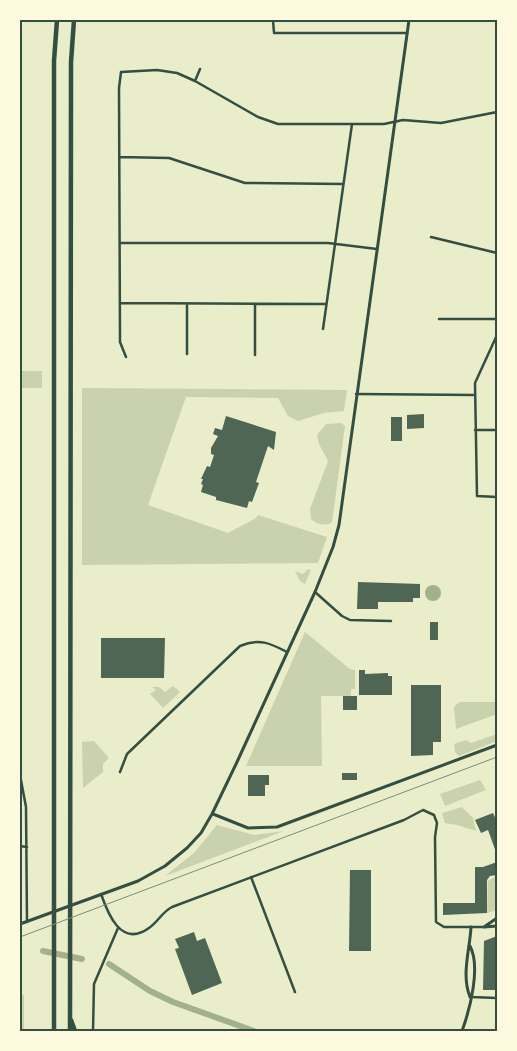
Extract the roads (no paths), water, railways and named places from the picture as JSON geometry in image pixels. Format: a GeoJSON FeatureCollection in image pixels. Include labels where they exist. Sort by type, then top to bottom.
{"type":"FeatureCollection","features":[{"type":"Feature","properties":{"kind":"highway"},"geometry":{"type":"LineString","coordinates":[[54,1031],[54,90],[57,20]]}},
{"type":"Feature","properties":{"kind":"highway"},"geometry":{"type":"LineString","coordinates":[[70,1031],[69,347],[71,62],[74,20]]}},
{"type":"Feature","properties":{"kind":"highway"},"geometry":{"type":"LineString","coordinates":[[70,1018],[75,1031]]}},
{"type":"Feature","properties":{"kind":"street"},"geometry":{"type":"LineString","coordinates":[[273,20],[274,34],[407,33]]}},
{"type":"Feature","properties":{"kind":"street"},"geometry":{"type":"LineString","coordinates":[[20,924],[138,881],[165,866],[187,848],[201,833],[212,814],[288,652],[314,592],[333,547],[338,528],[409,20]]}},
{"type":"Feature","properties":{"kind":"street"},"geometry":{"type":"LineString","coordinates":[[195,81],[200,69]]}},
{"type":"Feature","properties":{"kind":"street"},"geometry":{"type":"LineString","coordinates":[[126,356],[120,342],[121,72],[157,70],[177,73],[269,122],[352,124],[403,120],[441,123],[497,112]]}},
{"type":"Feature","properties":{"kind":"street"},"geometry":{"type":"LineString","coordinates":[[323,329],[352,124]]}},
{"type":"Feature","properties":{"kind":"street"},"geometry":{"type":"LineString","coordinates":[[120,157],[169,158],[245,183],[343,184]]}},
{"type":"Feature","properties":{"kind":"street"},"geometry":{"type":"LineString","coordinates":[[431,237],[497,253]]}},
{"type":"Feature","properties":{"kind":"street"},"geometry":{"type":"LineString","coordinates":[[120,243],[334,243],[377,249]]}},
{"type":"Feature","properties":{"kind":"street"},"geometry":{"type":"LineString","coordinates":[[120,303],[326,304]]}},
{"type":"Feature","properties":{"kind":"street"},"geometry":{"type":"LineString","coordinates":[[188,304],[188,354]]}},
{"type":"Feature","properties":{"kind":"street"},"geometry":{"type":"LineString","coordinates":[[255,304],[255,355]]}},
{"type":"Feature","properties":{"kind":"street"},"geometry":{"type":"LineString","coordinates":[[439,318],[497,319]]}},
{"type":"Feature","properties":{"kind":"street"},"geometry":{"type":"LineString","coordinates":[[497,334],[491,350],[477,374],[475,395],[477,496],[497,497]]}},
{"type":"Feature","properties":{"kind":"street"},"geometry":{"type":"LineString","coordinates":[[356,394],[475,395]]}},
{"type":"Feature","properties":{"kind":"street"},"geometry":{"type":"LineString","coordinates":[[475,430],[497,430]]}},
{"type":"Feature","properties":{"kind":"street"},"geometry":{"type":"LineString","coordinates":[[314,592],[342,616],[350,620],[391,622]]}},
{"type":"Feature","properties":{"kind":"street"},"geometry":{"type":"LineString","coordinates":[[120,772],[126,754],[240,646],[259,640],[288,652]]}},
{"type":"Feature","properties":{"kind":"street"},"geometry":{"type":"LineString","coordinates":[[212,814],[248,828],[277,827],[497,745]]}},
{"type":"Feature","properties":{"kind":"street"},"geometry":{"type":"LineString","coordinates":[[20,775],[26,807],[27,922]]}},
{"type":"Feature","properties":{"kind":"street"},"geometry":{"type":"LineString","coordinates":[[101,894],[111,919],[118,928],[133,933],[143,931],[169,908],[426,811],[434,815],[438,823],[435,837],[435,907],[438,924],[444,927],[497,926]]}},
{"type":"Feature","properties":{"kind":"street"},"geometry":{"type":"LineString","coordinates":[[20,846],[27,847]]}},
{"type":"Feature","properties":{"kind":"street"},"geometry":{"type":"LineString","coordinates":[[251,877],[295,992]]}},
{"type":"Feature","properties":{"kind":"street"},"geometry":{"type":"LineString","coordinates":[[484,927],[497,918]]}},
{"type":"Feature","properties":{"kind":"street"},"geometry":{"type":"LineString","coordinates":[[470,997],[467,990],[467,952],[470,946],[471,927]]}},
{"type":"Feature","properties":{"kind":"street"},"geometry":{"type":"LineString","coordinates":[[93,1031],[94,984],[118,928]]}},
{"type":"Feature","properties":{"kind":"street"},"geometry":{"type":"LineString","coordinates":[[462,1031],[470,997],[474,991],[473,952],[470,946]]}},
{"type":"Feature","properties":{"kind":"street"},"geometry":{"type":"LineString","coordinates":[[470,997],[497,998]]}},
{"type":"Feature","properties":{"kind":"waterway"},"geometry":{"type":"LineString","coordinates":[[43,951],[82,959]]}},
{"type":"Feature","properties":{"kind":"waterway"},"geometry":{"type":"LineString","coordinates":[[109,964],[150,991],[173,1002],[254,1031]]}},
{"type":"Feature","properties":{"kind":"tram line"},"geometry":{"type":"LineString","coordinates":[[20,937],[497,757]]}}]}
